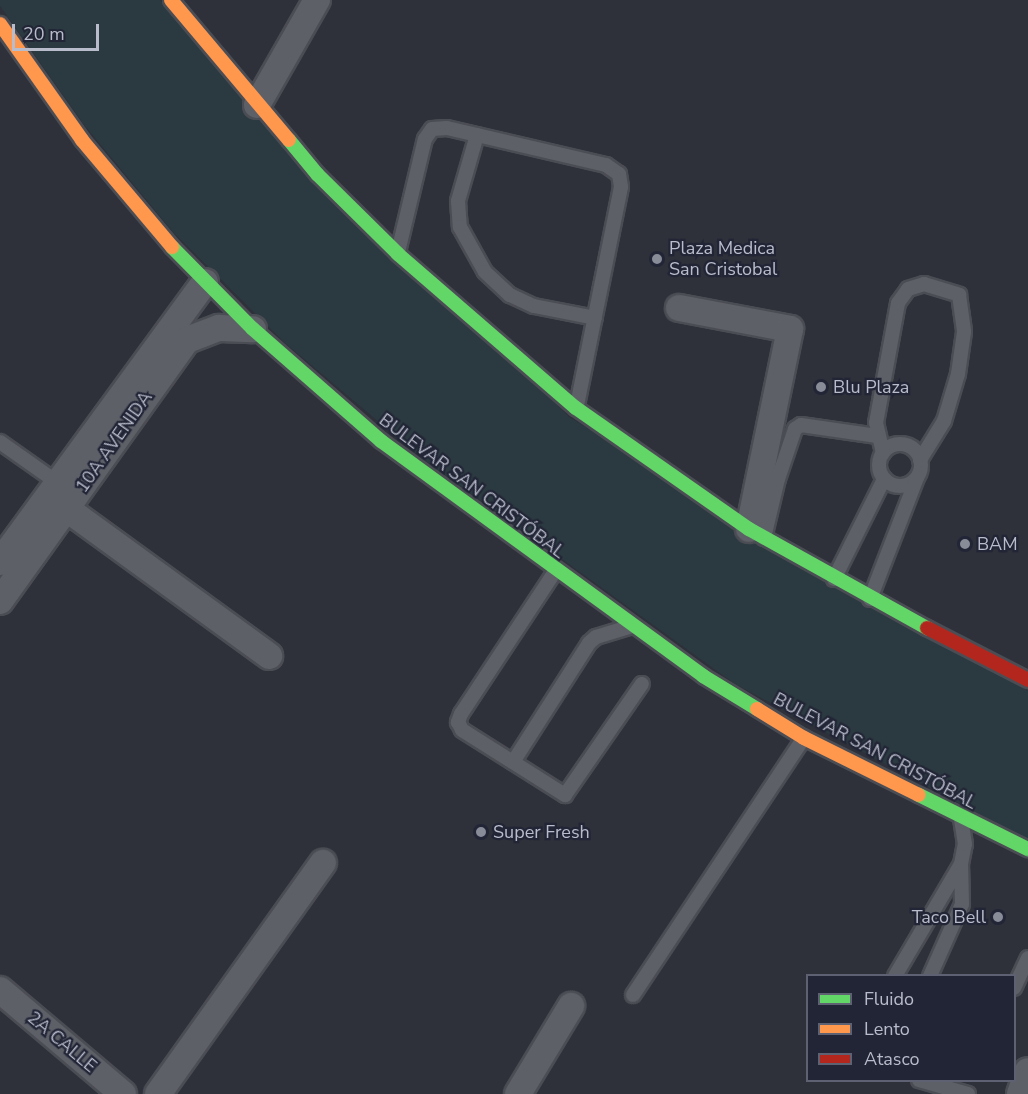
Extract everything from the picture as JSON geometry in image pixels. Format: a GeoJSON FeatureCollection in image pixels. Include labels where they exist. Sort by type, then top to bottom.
{"type":"FeatureCollection","features":[{"type":"Feature","properties":{"kind":"main road"},"geometry":{"type":"LineString","coordinates":[[175,2],[257,105],[318,175],[398,254],[576,408],[756,534],[870,599],[1028,680]]}},
{"type":"Feature","properties":{"kind":"main road","name":"BULEVAR SAN CRISTÓBAL"},"geometry":{"type":"LineString","coordinates":[[0,24],[82,140],[205,282],[254,329],[381,441],[703,676],[804,738],[961,818],[1028,849]]}},
{"type":"Feature","properties":{"kind":"street"},"geometry":{"type":"LineString","coordinates":[[257,105],[317,0]]}},
{"type":"Feature","properties":{"kind":"street","name":"10A AVENIDA"},"geometry":{"type":"LineString","coordinates":[[0,562],[205,282]]}},
{"type":"Feature","properties":{"kind":"street"},"geometry":{"type":"LineString","coordinates":[[679,308],[790,329],[756,534]]}},
{"type":"Feature","properties":{"kind":"street","name":"10A AVENIDA"},"geometry":{"type":"LineString","coordinates":[[0,601],[187,340],[219,328],[254,329]]}},
{"type":"Feature","properties":{"kind":"street"},"geometry":{"type":"LineString","coordinates":[[67,509],[269,656]]}},
{"type":"Feature","properties":{"kind":"street"},"geometry":{"type":"LineString","coordinates":[[158,1094],[323,863]]}},
{"type":"Feature","properties":{"kind":"street","name":"2A CALLE"},"geometry":{"type":"LineString","coordinates":[[0,990],[123,1094]]}},
{"type":"Feature","properties":{"kind":"street"},"geometry":{"type":"LineString","coordinates":[[519,1094],[571,1006]]}},
{"type":"Feature","properties":{"kind":"street"},"geometry":{"type":"LineString","coordinates":[[1020,1094],[1028,1071]]}},
{"type":"Feature","properties":{"kind":"lane"},"geometry":{"type":"LineString","coordinates":[[398,254],[425,139],[432,129],[477,135],[606,165],[619,174],[621,187],[576,408]]}},
{"type":"Feature","properties":{"kind":"lane"},"geometry":{"type":"LineString","coordinates":[[477,135],[458,201],[460,227],[485,272],[510,295],[534,306],[595,318]]}},
{"type":"Feature","properties":{"kind":"lane"},"geometry":{"type":"LineString","coordinates":[[870,599],[917,478],[920,460],[944,421],[958,374],[964,332],[959,295],[924,284],[908,289],[898,303],[877,436],[883,453]]}},
{"type":"Feature","properties":{"kind":"lane"},"geometry":{"type":"LineString","coordinates":[[756,534],[795,429],[801,425],[877,436]]}},
{"type":"Feature","properties":{"kind":"lane"},"geometry":{"type":"LineString","coordinates":[[0,442],[58,483]]}},
{"type":"Feature","properties":{"kind":"lane"},"geometry":{"type":"LineString","coordinates":[[834,579],[884,479],[879,461],[883,453],[900,445],[909,446],[920,460]]}},
{"type":"Feature","properties":{"kind":"lane"},"geometry":{"type":"LineString","coordinates":[[884,479],[900,486],[917,478]]}},
{"type":"Feature","properties":{"kind":"lane"},"geometry":{"type":"LineString","coordinates":[[556,570],[458,722],[462,730],[559,793],[569,792],[642,684]]}},
{"type":"Feature","properties":{"kind":"lane"},"geometry":{"type":"LineString","coordinates":[[513,762],[589,643],[596,637],[634,626]]}},
{"type":"Feature","properties":{"kind":"lane"},"geometry":{"type":"LineString","coordinates":[[633,995],[804,738]]}},
{"type":"Feature","properties":{"kind":"lane"},"geometry":{"type":"LineString","coordinates":[[930,974],[962,904],[961,864],[965,844],[961,818]]}},
{"type":"Feature","properties":{"kind":"lane"},"geometry":{"type":"LineString","coordinates":[[896,974],[961,864]]}},
{"type":"Feature","properties":{"kind":"lane"},"geometry":{"type":"LineString","coordinates":[[1016,984],[1028,958]]}},
{"type":"Feature","properties":{"kind":"lane"},"geometry":{"type":"LineString","coordinates":[[926,1082],[968,1094]]}},
{"type":"Feature","properties":{"kind":"shaded area"},"geometry":{"type":"Polygon","coordinates":[[[0,0],[160,0],[569,417],[1028,691],[1028,840],[735,684],[423,459],[285,343],[173,232],[85,126],[0,6],[0,0]]]}},
{"type":"Feature","properties":{"kind":"traffic: fast"},"geometry":{"type":"LineString","coordinates":[[289,140],[318,175],[398,254],[576,408],[749,529],[927,628]]}},
{"type":"Feature","properties":{"kind":"traffic: fast"},"geometry":{"type":"LineString","coordinates":[[172,247],[253,329],[381,441],[703,676],[757,709]]}},
{"type":"Feature","properties":{"kind":"traffic: fast"},"geometry":{"type":"LineString","coordinates":[[919,795],[1028,849]]}},
{"type":"Feature","properties":{"kind":"traffic: slow"},"geometry":{"type":"LineString","coordinates":[[171,0],[289,140]]}},
{"type":"Feature","properties":{"kind":"traffic: slow"},"geometry":{"type":"LineString","coordinates":[[0,24],[82,140],[172,247]]}},
{"type":"Feature","properties":{"kind":"traffic: slow"},"geometry":{"type":"LineString","coordinates":[[757,709],[804,738],[919,795]]}},
{"type":"Feature","properties":{"kind":"traffic: jam"},"geometry":{"type":"LineString","coordinates":[[927,628],[1028,680]]}},
{"type":"Feature","properties":{"kind":"place","name":"Plaza Medica San Cristobal"},"geometry":{"type":"Point","coordinates":[657,259]}},
{"type":"Feature","properties":{"kind":"place","name":"Blu Plaza"},"geometry":{"type":"Point","coordinates":[821,387]}},
{"type":"Feature","properties":{"kind":"place","name":"BAM"},"geometry":{"type":"Point","coordinates":[965,544]}},
{"type":"Feature","properties":{"kind":"place","name":"Super Fresh"},"geometry":{"type":"Point","coordinates":[481,832]}},
{"type":"Feature","properties":{"kind":"place","name":"Taco Bell"},"geometry":{"type":"Point","coordinates":[998,917]}}]}
